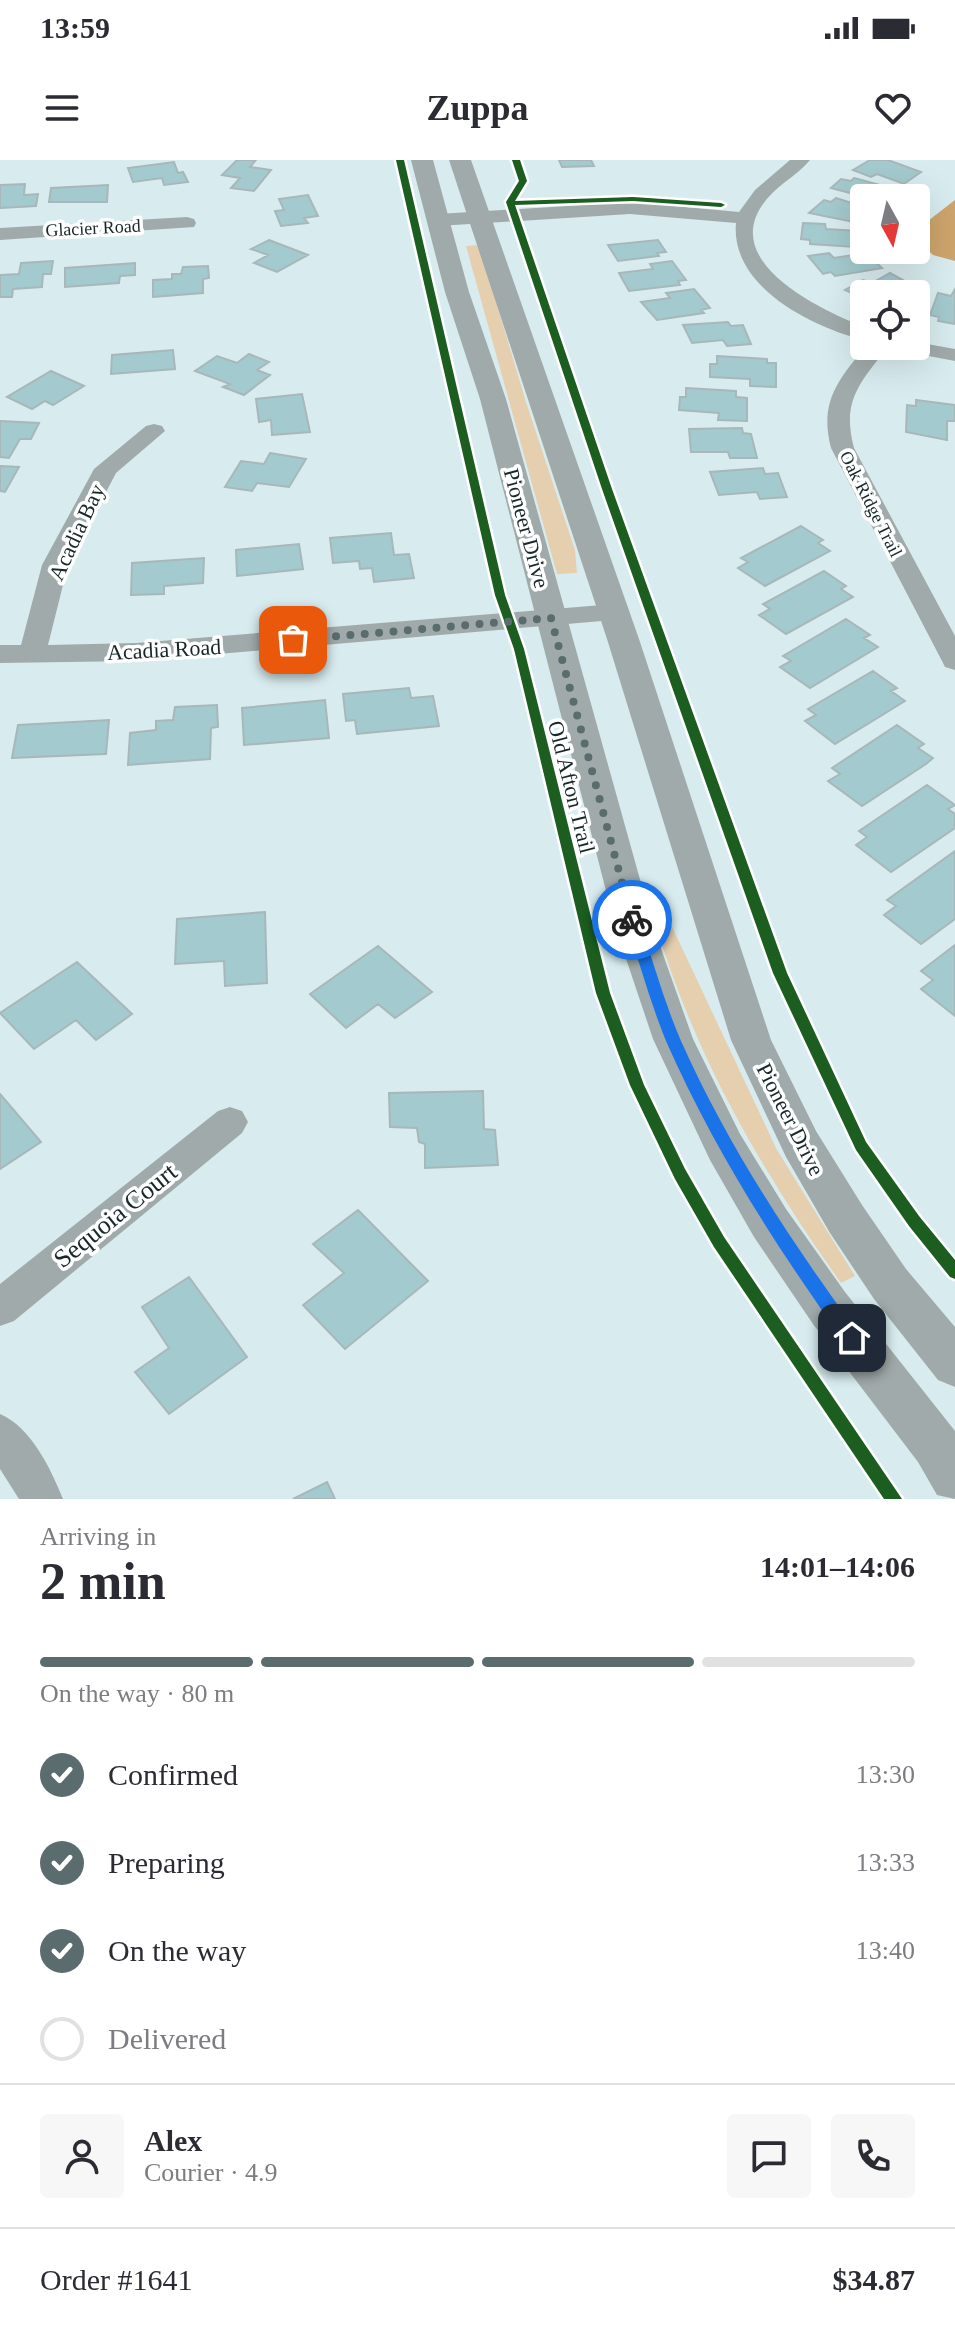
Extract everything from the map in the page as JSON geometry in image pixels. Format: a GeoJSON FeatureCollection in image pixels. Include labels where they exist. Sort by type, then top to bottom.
{"type":"FeatureCollection","features":[{"type":"Feature","properties":{"kind":"street","name":"Pioneer Drive"},"geometry":{"type":"LineString","coordinates":[[422,160],[457,292],[493,399],[648,975],[696,1091],[738,1171],[786,1248],[935,1445],[955,1477]]}},
{"type":"Feature","properties":{"kind":"street","name":"Pioneer Drive"},"geometry":{"type":"LineString","coordinates":[[460,160],[614,612],[729,976],[764,1070],[801,1144],[846,1219],[890,1284],[955,1364]]}},
{"type":"Feature","properties":{"kind":"street"},"geometry":{"type":"LineString","coordinates":[[801,160],[773,185],[746,218],[748,251],[766,278],[802,306],[850,328]]}},
{"type":"Feature","properties":{"kind":"street"},"geometry":{"type":"LineString","coordinates":[[438,220],[630,208],[746,218]]}},
{"type":"Feature","properties":{"kind":"street","name":"Glacier Road"},"geometry":{"type":"LineString","coordinates":[[0,234],[187,223]]}},
{"type":"Feature","properties":{"kind":"street"},"geometry":{"type":"LineString","coordinates":[[930,351],[955,355]]}},
{"type":"Feature","properties":{"kind":"street","name":"Oak Ridge Trail"},"geometry":{"type":"LineString","coordinates":[[866,360],[842,392],[836,416],[838,438],[851,468],[944,618],[955,661]]}},
{"type":"Feature","properties":{"kind":"street","name":"Acadia Bay"},"geometry":{"type":"LineString","coordinates":[[32,654],[55,565],[106,469],[154,431]]}},
{"type":"Feature","properties":{"kind":"street","name":"Acadia Road"},"geometry":{"type":"LineString","coordinates":[[0,654],[136,652],[614,612]]}},
{"type":"Feature","properties":{"kind":"street","name":"Sequoia Court"},"geometry":{"type":"LineString","coordinates":[[0,1308],[230,1122]]}},
{"type":"Feature","properties":{"kind":"street"},"geometry":{"type":"LineString","coordinates":[[0,1435],[42,1499]]}},
{"type":"Feature","properties":{"kind":"shaded area"},"geometry":{"type":"Polygon","coordinates":[[[955,200],[955,261],[930,252],[930,219],[955,200]]]}},
{"type":"Feature","properties":{"kind":"shaded area"},"geometry":{"type":"Polygon","coordinates":[[[479,245],[575,550],[577,573],[557,574],[466,246],[479,245]]]}},
{"type":"Feature","properties":{"kind":"shaded area"},"geometry":{"type":"Polygon","coordinates":[[[667,916],[777,1150],[855,1276],[841,1283],[783,1197],[709,1063],[688,1016],[654,918],[667,916]]]}},
{"type":"Feature","properties":{"kind":"building"},"geometry":{"type":"Polygon","coordinates":[[[237,160],[256,160],[250,167],[271,170],[254,191],[231,188],[240,178],[222,175],[237,160]]]}},
{"type":"Feature","properties":{"kind":"building"},"geometry":{"type":"Polygon","coordinates":[[[559,160],[591,160],[594,166],[562,167],[559,160]]]}},
{"type":"Feature","properties":{"kind":"building"},"geometry":{"type":"Polygon","coordinates":[[[870,160],[888,160],[921,172],[904,184],[877,174],[871,177],[853,170],[870,160]]]}},
{"type":"Feature","properties":{"kind":"building"},"geometry":{"type":"Polygon","coordinates":[[[174,162],[178,173],[183,172],[188,182],[164,185],[162,178],[133,182],[128,168],[174,162]]]}},
{"type":"Feature","properties":{"kind":"building"},"geometry":{"type":"Polygon","coordinates":[[[854,178],[876,184],[850,184],[850,193],[831,188],[841,179],[851,181],[854,178]]]}},
{"type":"Feature","properties":{"kind":"building"},"geometry":{"type":"Polygon","coordinates":[[[25,184],[24,195],[38,194],[36,206],[0,208],[0,185],[25,184]]]}},
{"type":"Feature","properties":{"kind":"building"},"geometry":{"type":"Polygon","coordinates":[[[108,185],[107,202],[49,202],[51,188],[108,185]]]}},
{"type":"Feature","properties":{"kind":"building"},"geometry":{"type":"Polygon","coordinates":[[[308,195],[318,216],[304,218],[308,223],[281,226],[275,211],[284,210],[279,199],[308,195]]]}},
{"type":"Feature","properties":{"kind":"building"},"geometry":{"type":"Polygon","coordinates":[[[836,198],[850,202],[850,221],[809,213],[824,200],[831,202],[836,198]]]}},
{"type":"Feature","properties":{"kind":"building"},"geometry":{"type":"Polygon","coordinates":[[[803,223],[825,224],[826,229],[850,230],[850,247],[810,244],[810,240],[801,239],[803,223]]]}},
{"type":"Feature","properties":{"kind":"building"},"geometry":{"type":"Polygon","coordinates":[[[269,240],[308,255],[277,272],[254,263],[268,255],[251,249],[269,240]]]}},
{"type":"Feature","properties":{"kind":"building"},"geometry":{"type":"Polygon","coordinates":[[[658,240],[666,252],[657,253],[659,256],[618,261],[608,245],[658,240]]]}},
{"type":"Feature","properties":{"kind":"building"},"geometry":{"type":"Polygon","coordinates":[[[829,253],[834,258],[850,256],[850,264],[878,264],[882,268],[835,276],[831,272],[823,274],[808,256],[829,253]]]}},
{"type":"Feature","properties":{"kind":"building"},"geometry":{"type":"Polygon","coordinates":[[[53,261],[51,274],[43,274],[42,287],[13,289],[12,297],[0,297],[0,275],[19,274],[21,263],[53,261]]]}},
{"type":"Feature","properties":{"kind":"building"},"geometry":{"type":"Polygon","coordinates":[[[672,261],[686,280],[678,281],[680,285],[629,291],[619,273],[653,269],[650,264],[672,261]]]}},
{"type":"Feature","properties":{"kind":"building"},"geometry":{"type":"Polygon","coordinates":[[[135,263],[135,275],[120,276],[119,283],[65,287],[65,268],[135,263]]]}},
{"type":"Feature","properties":{"kind":"building"},"geometry":{"type":"Polygon","coordinates":[[[208,266],[209,278],[203,279],[203,293],[153,297],[153,280],[172,279],[172,274],[181,274],[183,267],[208,266]]]}},
{"type":"Feature","properties":{"kind":"building"},"geometry":{"type":"Polygon","coordinates":[[[890,273],[903,280],[877,280],[890,273]]]}},
{"type":"Feature","properties":{"kind":"building"},"geometry":{"type":"Polygon","coordinates":[[[694,289],[710,308],[701,310],[704,313],[657,320],[641,302],[670,298],[666,293],[694,289]]]}},
{"type":"Feature","properties":{"kind":"building"},"geometry":{"type":"Polygon","coordinates":[[[955,289],[955,324],[938,321],[939,317],[930,315],[938,293],[951,296],[955,289]]]}},
{"type":"Feature","properties":{"kind":"building"},"geometry":{"type":"Polygon","coordinates":[[[728,322],[731,326],[743,325],[751,344],[727,346],[723,340],[692,343],[683,325],[728,322]]]}},
{"type":"Feature","properties":{"kind":"building"},"geometry":{"type":"Polygon","coordinates":[[[173,350],[175,369],[111,374],[112,355],[173,350]]]}},
{"type":"Feature","properties":{"kind":"building"},"geometry":{"type":"Polygon","coordinates":[[[249,354],[269,362],[257,370],[270,375],[244,395],[223,387],[230,384],[195,371],[217,356],[237,363],[249,354]]]}},
{"type":"Feature","properties":{"kind":"building"},"geometry":{"type":"Polygon","coordinates":[[[717,356],[767,359],[767,363],[776,363],[776,387],[750,386],[750,379],[710,377],[710,364],[717,364],[717,356]]]}},
{"type":"Feature","properties":{"kind":"building"},"geometry":{"type":"Polygon","coordinates":[[[51,371],[84,386],[53,405],[45,401],[32,409],[7,397],[51,371]]]}},
{"type":"Feature","properties":{"kind":"building"},"geometry":{"type":"Polygon","coordinates":[[[686,388],[736,391],[736,397],[747,398],[747,421],[718,420],[719,413],[679,410],[680,397],[686,397],[686,388]]]}},
{"type":"Feature","properties":{"kind":"building"},"geometry":{"type":"Polygon","coordinates":[[[302,394],[310,432],[272,435],[271,420],[259,422],[256,399],[302,394]]]}},
{"type":"Feature","properties":{"kind":"building"},"geometry":{"type":"Polygon","coordinates":[[[916,400],[955,405],[955,421],[947,421],[947,440],[906,432],[907,405],[916,406],[916,400]]]}},
{"type":"Feature","properties":{"kind":"building"},"geometry":{"type":"Polygon","coordinates":[[[0,421],[39,423],[31,439],[20,439],[9,458],[0,457],[0,421]]]}},
{"type":"Feature","properties":{"kind":"building"},"geometry":{"type":"Polygon","coordinates":[[[742,428],[743,433],[751,434],[757,458],[730,458],[728,452],[691,452],[689,429],[742,428]]]}},
{"type":"Feature","properties":{"kind":"building"},"geometry":{"type":"Polygon","coordinates":[[[270,453],[306,459],[289,487],[257,483],[252,491],[225,487],[241,461],[264,464],[270,453]]]}},
{"type":"Feature","properties":{"kind":"building"},"geometry":{"type":"Polygon","coordinates":[[[0,466],[19,467],[5,492],[0,491],[0,466]]]}},
{"type":"Feature","properties":{"kind":"building"},"geometry":{"type":"Polygon","coordinates":[[[763,468],[765,474],[778,473],[787,497],[760,499],[757,492],[719,495],[710,472],[763,468]]]}},
{"type":"Feature","properties":{"kind":"building"},"geometry":{"type":"Polygon","coordinates":[[[801,526],[823,540],[818,543],[830,551],[765,586],[738,568],[748,562],[741,558],[801,526]]]}},
{"type":"Feature","properties":{"kind":"building"},"geometry":{"type":"Polygon","coordinates":[[[391,533],[394,555],[409,554],[414,578],[374,582],[372,568],[360,569],[359,561],[333,563],[330,538],[391,533]]]}},
{"type":"Feature","properties":{"kind":"building"},"geometry":{"type":"Polygon","coordinates":[[[299,544],[303,569],[237,576],[236,550],[299,544]]]}},
{"type":"Feature","properties":{"kind":"building"},"geometry":{"type":"Polygon","coordinates":[[[204,558],[203,583],[164,586],[164,594],[131,595],[132,563],[204,558]]]}},
{"type":"Feature","properties":{"kind":"building"},"geometry":{"type":"Polygon","coordinates":[[[824,571],[846,586],[841,589],[853,597],[786,634],[759,615],[770,609],[763,604],[824,571]]]}},
{"type":"Feature","properties":{"kind":"building"},"geometry":{"type":"Polygon","coordinates":[[[846,619],[870,635],[864,638],[878,647],[810,688],[780,667],[791,661],[783,656],[846,619]]]}},
{"type":"Feature","properties":{"kind":"building"},"geometry":{"type":"Polygon","coordinates":[[[873,671],[897,688],[891,691],[905,701],[835,744],[805,721],[816,715],[808,709],[873,671]]]}},
{"type":"Feature","properties":{"kind":"building"},"geometry":{"type":"Polygon","coordinates":[[[409,688],[411,698],[433,696],[439,726],[357,734],[355,720],[346,721],[343,694],[409,688]]]}},
{"type":"Feature","properties":{"kind":"building"},"geometry":{"type":"Polygon","coordinates":[[[325,700],[329,738],[244,745],[242,708],[325,700]]]}},
{"type":"Feature","properties":{"kind":"building"},"geometry":{"type":"Polygon","coordinates":[[[217,705],[218,727],[211,728],[210,759],[128,765],[130,733],[156,730],[156,721],[173,720],[175,707],[217,705]]]}},
{"type":"Feature","properties":{"kind":"building"},"geometry":{"type":"Polygon","coordinates":[[[109,720],[106,754],[12,758],[18,725],[109,720]]]}},
{"type":"Feature","properties":{"kind":"building"},"geometry":{"type":"Polygon","coordinates":[[[897,725],[924,744],[918,748],[933,758],[862,806],[828,781],[840,774],[832,768],[897,725]]]}},
{"type":"Feature","properties":{"kind":"building"},"geometry":{"type":"Polygon","coordinates":[[[927,785],[955,805],[948,809],[955,814],[955,828],[891,872],[856,845],[867,837],[859,831],[927,785]]]}},
{"type":"Feature","properties":{"kind":"building"},"geometry":{"type":"Polygon","coordinates":[[[955,851],[955,919],[921,944],[884,915],[896,906],[887,900],[955,851]]]}},
{"type":"Feature","properties":{"kind":"building"},"geometry":{"type":"Polygon","coordinates":[[[265,912],[267,983],[225,986],[224,961],[175,964],[177,919],[265,912]]]}},
{"type":"Feature","properties":{"kind":"building"},"geometry":{"type":"Polygon","coordinates":[[[955,945],[955,1016],[921,989],[933,980],[921,971],[955,945]]]}},
{"type":"Feature","properties":{"kind":"building"},"geometry":{"type":"Polygon","coordinates":[[[378,946],[432,992],[395,1018],[378,1004],[346,1028],[310,994],[378,946]]]}},
{"type":"Feature","properties":{"kind":"building"},"geometry":{"type":"Polygon","coordinates":[[[77,962],[132,1014],[96,1040],[76,1020],[34,1049],[0,1013],[77,962]]]}},
{"type":"Feature","properties":{"kind":"building"},"geometry":{"type":"Polygon","coordinates":[[[483,1091],[484,1129],[495,1130],[498,1165],[425,1168],[425,1144],[419,1142],[417,1128],[390,1127],[389,1093],[483,1091]]]}},
{"type":"Feature","properties":{"kind":"building"},"geometry":{"type":"Polygon","coordinates":[[[0,1094],[41,1142],[0,1169],[0,1094]]]}},
{"type":"Feature","properties":{"kind":"building"},"geometry":{"type":"Polygon","coordinates":[[[358,1210],[428,1281],[345,1349],[303,1305],[344,1273],[313,1244],[358,1210]]]}},
{"type":"Feature","properties":{"kind":"building"},"geometry":{"type":"Polygon","coordinates":[[[189,1277],[247,1357],[169,1414],[135,1372],[169,1348],[142,1307],[189,1277]]]}},
{"type":"Feature","properties":{"kind":"building"},"geometry":{"type":"Polygon","coordinates":[[[327,1482],[335,1499],[293,1499],[327,1482]]]}},
{"type":"Feature","properties":{"kind":"cycle path","name":"Old Afton Trail"},"geometry":{"type":"LineString","coordinates":[[400,160],[500,595],[519,649],[603,993],[637,1085],[680,1174],[719,1242],[894,1499]]}},
{"type":"Feature","properties":{"kind":"cycle path"},"geometry":{"type":"LineString","coordinates":[[516,160],[523,181],[510,202],[607,489],[780,973],[861,1146],[955,1272]]}},
{"type":"Feature","properties":{"kind":"cycle path"},"geometry":{"type":"LineString","coordinates":[[511,203],[633,199],[721,205]]}},
{"type":"Feature","properties":{"kind":"way so far"},"geometry":{"type":"LineString","coordinates":[[293,640],[551,618],[632,920]]}},
{"type":"Feature","properties":{"kind":"route"},"geometry":{"type":"LineString","coordinates":[[632,920],[648,975],[673,1039],[725,1147],[786,1248],[852,1338]]}}]}
